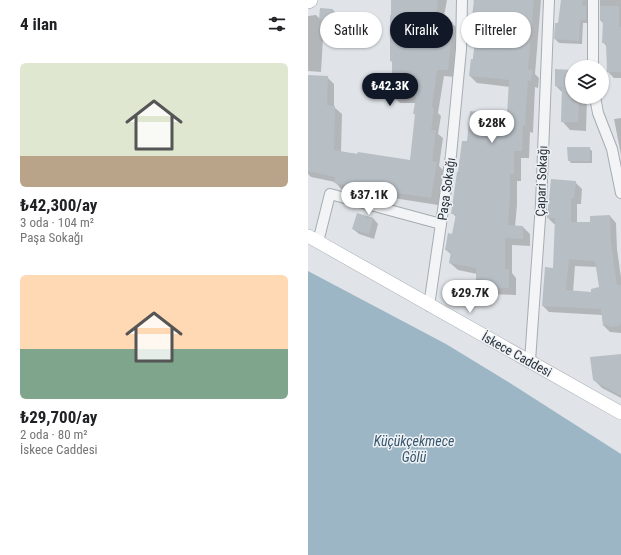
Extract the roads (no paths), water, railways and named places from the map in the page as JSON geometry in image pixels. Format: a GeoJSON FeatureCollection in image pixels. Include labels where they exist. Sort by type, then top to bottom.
{"type":"FeatureCollection","features":[{"type":"Feature","properties":{"kind":"street","name":"Paşa Sokağı"},"geometry":{"type":"LineString","coordinates":[[429,306],[451,155],[461,49],[462,0]]}},
{"type":"Feature","properties":{"kind":"street","name":"Çapari Sokağı"},"geometry":{"type":"LineString","coordinates":[[530,361],[541,204],[549,0]]}},
{"type":"Feature","properties":{"kind":"street"},"geometry":{"type":"LineString","coordinates":[[593,0],[593,60]]}},
{"type":"Feature","properties":{"kind":"street"},"geometry":{"type":"LineString","coordinates":[[596,104],[598,113],[612,149],[621,193]]}},
{"type":"Feature","properties":{"kind":"street"},"geometry":{"type":"LineString","coordinates":[[313,239],[330,194],[441,224]]}},
{"type":"Feature","properties":{"kind":"street","name":"İskece Caddesi"},"geometry":{"type":"LineString","coordinates":[[313,239],[429,306],[621,413]]}},
{"type":"Feature","properties":{"kind":"water","name":"Küçükçekmece Gölü"},"geometry":{"type":"Polygon","coordinates":[[[308,271],[446,344],[621,454],[621,555],[308,555],[308,271]]]}}]}
